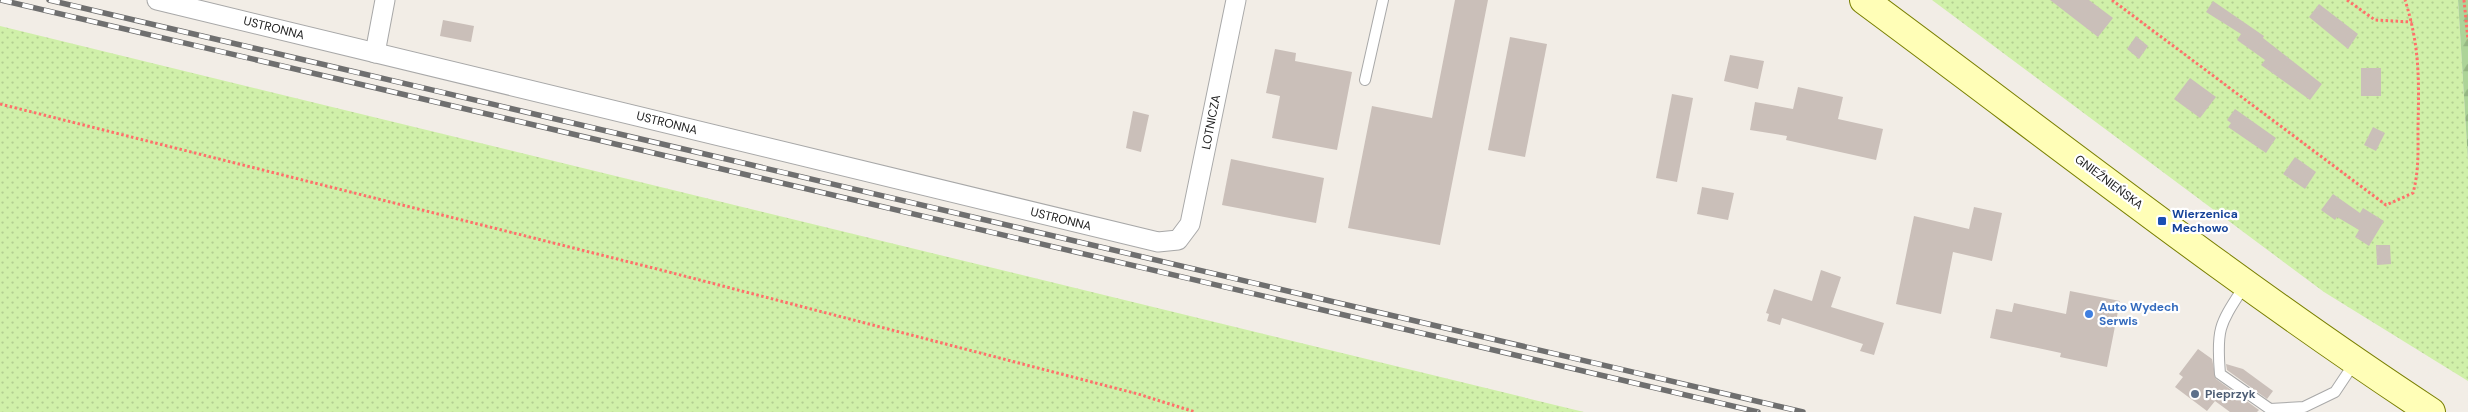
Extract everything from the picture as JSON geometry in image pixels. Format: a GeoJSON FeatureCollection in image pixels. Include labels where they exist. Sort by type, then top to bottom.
{"type":"FeatureCollection","features":[{"type":"Feature","properties":{"kind":"main road","name":"GNIEŹNIEŃSKA"},"geometry":{"type":"LineString","coordinates":[[1864,0],[2246,284],[2355,362],[2431,412]]}},
{"type":"Feature","properties":{"kind":"street","name":"USTRONNA"},"geometry":{"type":"LineString","coordinates":[[157,0],[1158,242],[1178,240]]}},
{"type":"Feature","properties":{"kind":"street"},"geometry":{"type":"LineString","coordinates":[[375,53],[385,0]]}},
{"type":"Feature","properties":{"kind":"street","name":"LOTNICZA"},"geometry":{"type":"LineString","coordinates":[[1178,240],[1190,224],[1236,0]]}},
{"type":"Feature","properties":{"kind":"lane"},"geometry":{"type":"LineString","coordinates":[[1365,80],[1383,0]]}},
{"type":"Feature","properties":{"kind":"lane"},"geometry":{"type":"LineString","coordinates":[[2246,284],[2222,321],[2217,343],[2220,374],[2270,409],[2304,407],[2335,392],[2355,362]]}},
{"type":"Feature","properties":{"kind":"lane"},"geometry":{"type":"LineString","coordinates":[[2304,407],[2315,412]]}},
{"type":"Feature","properties":{"kind":"path"},"geometry":{"type":"LineString","coordinates":[[2112,0],[2386,205],[2414,193],[2419,169],[2420,69],[2412,22],[2405,0]]}},
{"type":"Feature","properties":{"kind":"path"},"geometry":{"type":"LineString","coordinates":[[2347,0],[2375,20],[2412,22]]}},
{"type":"Feature","properties":{"kind":"path"},"geometry":{"type":"LineString","coordinates":[[2464,0],[2468,40]]}},
{"type":"Feature","properties":{"kind":"path"},"geometry":{"type":"LineString","coordinates":[[0,104],[665,271],[1138,394],[1195,412]]}},
{"type":"Feature","properties":{"kind":"green space"},"geometry":{"type":"Polygon","coordinates":[[[1932,0],[2458,0],[2468,161],[2468,381],[2324,292],[1932,0]]]}},
{"type":"Feature","properties":{"kind":"green space"},"geometry":{"type":"Polygon","coordinates":[[[2458,0],[2468,0],[2468,161],[2458,0]]]}},
{"type":"Feature","properties":{"kind":"green space"},"geometry":{"type":"Polygon","coordinates":[[[0,26],[1584,412],[0,412],[0,26]]]}},
{"type":"Feature","properties":{"kind":"building"},"geometry":{"type":"Polygon","coordinates":[[[1455,0],[1488,0],[1440,245],[1348,228],[1372,106],[1432,118],[1455,0]]]}},
{"type":"Feature","properties":{"kind":"building"},"geometry":{"type":"Polygon","coordinates":[[[2050,0],[2089,0],[2113,18],[2098,37],[2050,0]]]}},
{"type":"Feature","properties":{"kind":"building"},"geometry":{"type":"Polygon","coordinates":[[[2213,1],[2264,36],[2263,38],[2322,84],[2310,100],[2261,65],[2265,60],[2237,40],[2241,34],[2206,12],[2213,1]]]}},
{"type":"Feature","properties":{"kind":"building"},"geometry":{"type":"Polygon","coordinates":[[[2319,4],[2358,34],[2348,49],[2309,17],[2319,4]]]}},
{"type":"Feature","properties":{"kind":"building"},"geometry":{"type":"Polygon","coordinates":[[[443,20],[474,26],[471,42],[440,36],[443,20]]]}},
{"type":"Feature","properties":{"kind":"building"},"geometry":{"type":"Polygon","coordinates":[[[2136,36],[2148,46],[2139,59],[2127,49],[2136,36]]]}},
{"type":"Feature","properties":{"kind":"building"},"geometry":{"type":"Polygon","coordinates":[[[1510,37],[1547,44],[1525,157],[1488,150],[1510,37]]]}},
{"type":"Feature","properties":{"kind":"building"},"geometry":{"type":"Polygon","coordinates":[[[1275,49],[1296,53],[1295,61],[1352,72],[1337,150],[1272,138],[1280,96],[1266,93],[1275,49]]]}},
{"type":"Feature","properties":{"kind":"building"},"geometry":{"type":"Polygon","coordinates":[[[1730,55],[1764,61],[1758,89],[1724,81],[1730,55]]]}},
{"type":"Feature","properties":{"kind":"building"},"geometry":{"type":"Polygon","coordinates":[[[2361,68],[2381,68],[2381,96],[2361,96],[2361,68]]]}},
{"type":"Feature","properties":{"kind":"building"},"geometry":{"type":"Polygon","coordinates":[[[2190,78],[2216,97],[2200,118],[2174,99],[2190,78]]]}},
{"type":"Feature","properties":{"kind":"building"},"geometry":{"type":"Polygon","coordinates":[[[1798,87],[1843,97],[1838,119],[1883,129],[1876,160],[1786,140],[1787,136],[1750,130],[1755,102],[1793,109],[1798,87]]]}},
{"type":"Feature","properties":{"kind":"building"},"geometry":{"type":"Polygon","coordinates":[[[1672,94],[1693,98],[1677,182],[1656,178],[1672,94]]]}},
{"type":"Feature","properties":{"kind":"building"},"geometry":{"type":"Polygon","coordinates":[[[2235,109],[2276,138],[2266,153],[2228,127],[2231,123],[2227,120],[2235,109]]]}},
{"type":"Feature","properties":{"kind":"building"},"geometry":{"type":"Polygon","coordinates":[[[1133,111],[1149,115],[1141,152],[1126,148],[1133,111]]]}},
{"type":"Feature","properties":{"kind":"building"},"geometry":{"type":"Polygon","coordinates":[[[2373,127],[2385,133],[2376,151],[2364,145],[2373,127]]]}},
{"type":"Feature","properties":{"kind":"building"},"geometry":{"type":"Polygon","coordinates":[[[2295,157],[2316,172],[2305,189],[2283,174],[2295,157]]]}},
{"type":"Feature","properties":{"kind":"building"},"geometry":{"type":"Polygon","coordinates":[[[1231,159],[1324,178],[1316,223],[1222,205],[1231,159]]]}},
{"type":"Feature","properties":{"kind":"building"},"geometry":{"type":"Polygon","coordinates":[[[1702,187],[1734,193],[1728,220],[1697,214],[1702,187]]]}},
{"type":"Feature","properties":{"kind":"building"},"geometry":{"type":"Polygon","coordinates":[[[2333,194],[2360,213],[2363,208],[2384,221],[2369,246],[2355,237],[2359,230],[2337,217],[2335,220],[2321,210],[2333,194]]]}},
{"type":"Feature","properties":{"kind":"building"},"geometry":{"type":"Polygon","coordinates":[[[1974,207],[2002,213],[1992,261],[1953,252],[1941,314],[1896,304],[1914,216],[1969,229],[1974,207]]]}},
{"type":"Feature","properties":{"kind":"building"},"geometry":{"type":"Polygon","coordinates":[[[2376,245],[2390,245],[2391,264],[2377,265],[2376,245]]]}},
{"type":"Feature","properties":{"kind":"building"},"geometry":{"type":"Polygon","coordinates":[[[1821,270],[1841,277],[1831,307],[1884,323],[1874,355],[1860,351],[1863,344],[1782,318],[1780,325],[1767,321],[1769,314],[1766,313],[1774,289],[1812,301],[1821,270]]]}},
{"type":"Feature","properties":{"kind":"building"},"geometry":{"type":"Polygon","coordinates":[[[2070,291],[2120,301],[2107,367],[2060,357],[2061,353],[1990,338],[1996,309],[2012,312],[2014,303],[2066,314],[2070,291]]]}},
{"type":"Feature","properties":{"kind":"building"},"geometry":{"type":"Polygon","coordinates":[[[2198,349],[2212,359],[2216,379],[2259,410],[2257,412],[2230,412],[2215,401],[2207,411],[2175,387],[2183,377],[2179,374],[2198,349]]]}},
{"type":"Feature","properties":{"kind":"building"},"geometry":{"type":"Polygon","coordinates":[[[2226,364],[2243,369],[2273,391],[2267,399],[2227,370],[2226,364]]]}},
{"type":"Feature","properties":{"kind":"railway"},"geometry":{"type":"LineString","coordinates":[[1,0],[1758,412]]}},
{"type":"Feature","properties":{"kind":"railway"},"geometry":{"type":"LineString","coordinates":[[49,0],[1803,412]]}},
{"type":"Feature","properties":{"kind":"place","name":"Wierzenica Mechowo"},"geometry":{"type":"Point","coordinates":[2162,221]}},
{"type":"Feature","properties":{"kind":"place","name":"Auto Wydech Serwis"},"geometry":{"type":"Point","coordinates":[2089,314]}},
{"type":"Feature","properties":{"kind":"place","name":"Pieprzyk"},"geometry":{"type":"Point","coordinates":[2195,394]}}]}
